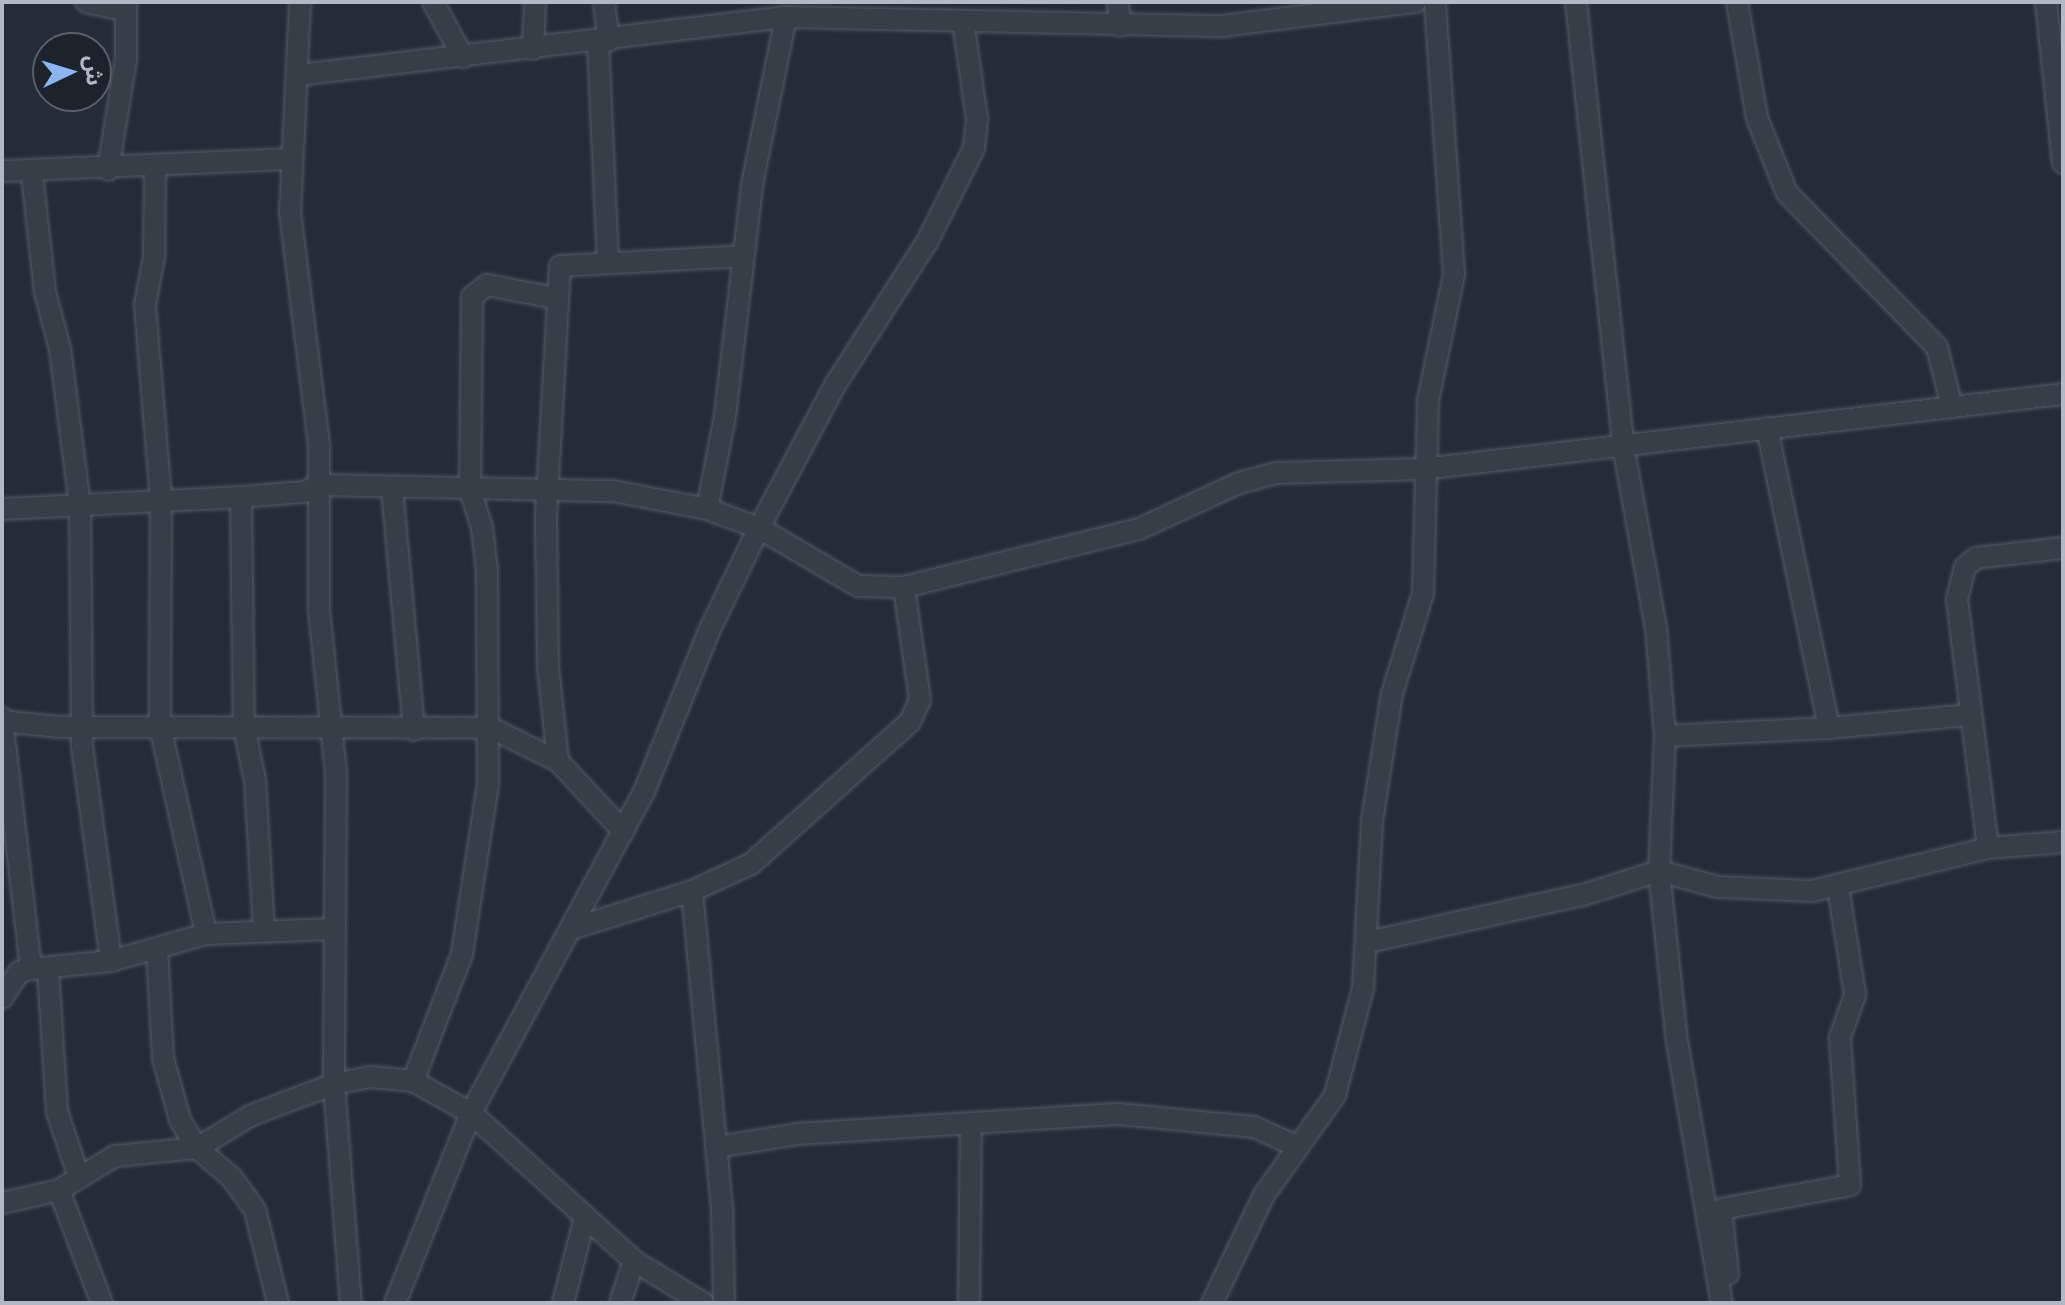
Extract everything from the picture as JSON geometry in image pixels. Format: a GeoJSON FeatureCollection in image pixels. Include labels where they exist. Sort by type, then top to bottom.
{"type":"FeatureCollection","features":[{"type":"Feature","properties":{"kind":"street"},"geometry":{"type":"LineString","coordinates":[[86,2],[126,6],[126,59],[108,170]]}},
{"type":"Feature","properties":{"kind":"street"},"geometry":{"type":"LineString","coordinates":[[300,2],[299,75],[291,159],[290,212],[312,366],[320,485],[319,609],[332,729],[337,828],[332,929],[334,1084],[351,1303]]}},
{"type":"Feature","properties":{"kind":"street"},"geometry":{"type":"LineString","coordinates":[[433,2],[463,57]]}},
{"type":"Feature","properties":{"kind":"street"},"geometry":{"type":"LineString","coordinates":[[533,49],[535,2]]}},
{"type":"Feature","properties":{"kind":"street"},"geometry":{"type":"LineString","coordinates":[[604,2],[608,262]]}},
{"type":"Feature","properties":{"kind":"street"},"geometry":{"type":"LineString","coordinates":[[1118,2],[1120,26]]}},
{"type":"Feature","properties":{"kind":"street"},"geometry":{"type":"LineString","coordinates":[[299,75],[603,41],[810,10],[963,21],[1222,26],[1273,10],[1416,2]]}},
{"type":"Feature","properties":{"kind":"street"},"geometry":{"type":"LineString","coordinates":[[1212,1303],[1264,1195],[1335,1095],[1363,988],[1368,942],[1368,858],[1390,707],[1423,593],[1423,469],[1436,346],[1454,274],[1435,2]]}},
{"type":"Feature","properties":{"kind":"street"},"geometry":{"type":"LineString","coordinates":[[1576,2],[1623,445],[1656,628],[1665,736],[1659,871],[1677,1041],[1722,1303]]}},
{"type":"Feature","properties":{"kind":"street"},"geometry":{"type":"LineString","coordinates":[[1737,2],[1757,118],[1787,193],[1937,347],[1952,407]]}},
{"type":"Feature","properties":{"kind":"street"},"geometry":{"type":"LineString","coordinates":[[2046,2],[2063,163]]}},
{"type":"Feature","properties":{"kind":"street"},"geometry":{"type":"LineString","coordinates":[[707,509],[725,416],[742,256],[776,13]]}},
{"type":"Feature","properties":{"kind":"street"},"geometry":{"type":"LineString","coordinates":[[395,1303],[471,1113],[644,792],[709,631],[759,528],[835,385],[928,240],[974,148],[977,119],[963,21]]}},
{"type":"Feature","properties":{"kind":"street"},"geometry":{"type":"LineString","coordinates":[[2,171],[32,174],[291,159]]}},
{"type":"Feature","properties":{"kind":"street"},"geometry":{"type":"LineString","coordinates":[[155,167],[154,257],[145,305],[161,501],[160,726],[206,934]]}},
{"type":"Feature","properties":{"kind":"street"},"geometry":{"type":"LineString","coordinates":[[32,174],[45,292],[60,349],[80,506],[82,723],[111,961]]}},
{"type":"Feature","properties":{"kind":"street"},"geometry":{"type":"LineString","coordinates":[[558,761],[548,666],[548,489],[555,298],[560,266],[742,256]]}},
{"type":"Feature","properties":{"kind":"street"},"geometry":{"type":"LineString","coordinates":[[413,1081],[462,954],[483,830],[491,728],[487,571],[482,527],[470,490],[472,297],[487,285],[555,298]]}},
{"type":"Feature","properties":{"kind":"street"},"geometry":{"type":"LineString","coordinates":[[2,509],[241,497],[304,492],[320,485],[613,491],[707,509],[759,528],[834,576],[858,586],[904,587],[1139,529],[1239,483],[1277,473],[1423,469],[2063,394]]}},
{"type":"Feature","properties":{"kind":"street"},"geometry":{"type":"LineString","coordinates":[[1767,428],[1829,728]]}},
{"type":"Feature","properties":{"kind":"street"},"geometry":{"type":"LineString","coordinates":[[392,488],[414,730]]}},
{"type":"Feature","properties":{"kind":"street"},"geometry":{"type":"LineString","coordinates":[[241,497],[244,727],[255,780],[264,932]]}},
{"type":"Feature","properties":{"kind":"street"},"geometry":{"type":"LineString","coordinates":[[1988,848],[1969,715],[1957,599],[1965,567],[1976,558],[2063,548]]}},
{"type":"Feature","properties":{"kind":"street"},"geometry":{"type":"LineString","coordinates":[[571,929],[692,891],[751,864],[910,722],[920,700],[904,587]]}},
{"type":"Feature","properties":{"kind":"street"},"geometry":{"type":"LineString","coordinates":[[1665,736],[1829,728],[1969,715]]}},
{"type":"Feature","properties":{"kind":"street"},"geometry":{"type":"LineString","coordinates":[[78,1174],[57,1112],[40,970],[2,720],[27,727],[82,723],[332,729],[491,728],[558,761],[623,831]]}},
{"type":"Feature","properties":{"kind":"street"},"geometry":{"type":"LineString","coordinates":[[1368,942],[1586,894],[1659,871],[1718,887],[1763,892],[1838,886],[1988,848],[2063,842]]}},
{"type":"Feature","properties":{"kind":"street"},"geometry":{"type":"LineString","coordinates":[[1732,1303],[1721,1209],[1850,1185],[1840,1037],[1855,995],[1838,886]]}},
{"type":"Feature","properties":{"kind":"street"},"geometry":{"type":"LineString","coordinates":[[692,891],[717,1147],[724,1303]]}},
{"type":"Feature","properties":{"kind":"street"},"geometry":{"type":"LineString","coordinates":[[2,998],[19,972],[111,961],[206,934],[332,929]]}},
{"type":"Feature","properties":{"kind":"street"},"geometry":{"type":"LineString","coordinates":[[157,950],[163,1058],[180,1120],[197,1148],[232,1178],[255,1210],[278,1303]]}},
{"type":"Feature","properties":{"kind":"street"},"geometry":{"type":"LineString","coordinates":[[2,1203],[59,1190],[78,1174],[115,1156],[197,1148],[252,1115],[334,1084],[371,1077],[413,1081],[471,1113],[634,1261],[703,1303]]}},
{"type":"Feature","properties":{"kind":"street"},"geometry":{"type":"LineString","coordinates":[[717,1147],[797,1134],[1119,1114],[1202,1118],[1254,1127],[1296,1146]]}},
{"type":"Feature","properties":{"kind":"street"},"geometry":{"type":"LineString","coordinates":[[969,1303],[971,1125]]}},
{"type":"Feature","properties":{"kind":"street"},"geometry":{"type":"LineString","coordinates":[[59,1190],[102,1303]]}},
{"type":"Feature","properties":{"kind":"street"},"geometry":{"type":"LineString","coordinates":[[563,1303],[585,1217]]}},
{"type":"Feature","properties":{"kind":"street"},"geometry":{"type":"LineString","coordinates":[[620,1303],[634,1261]]}}]}
